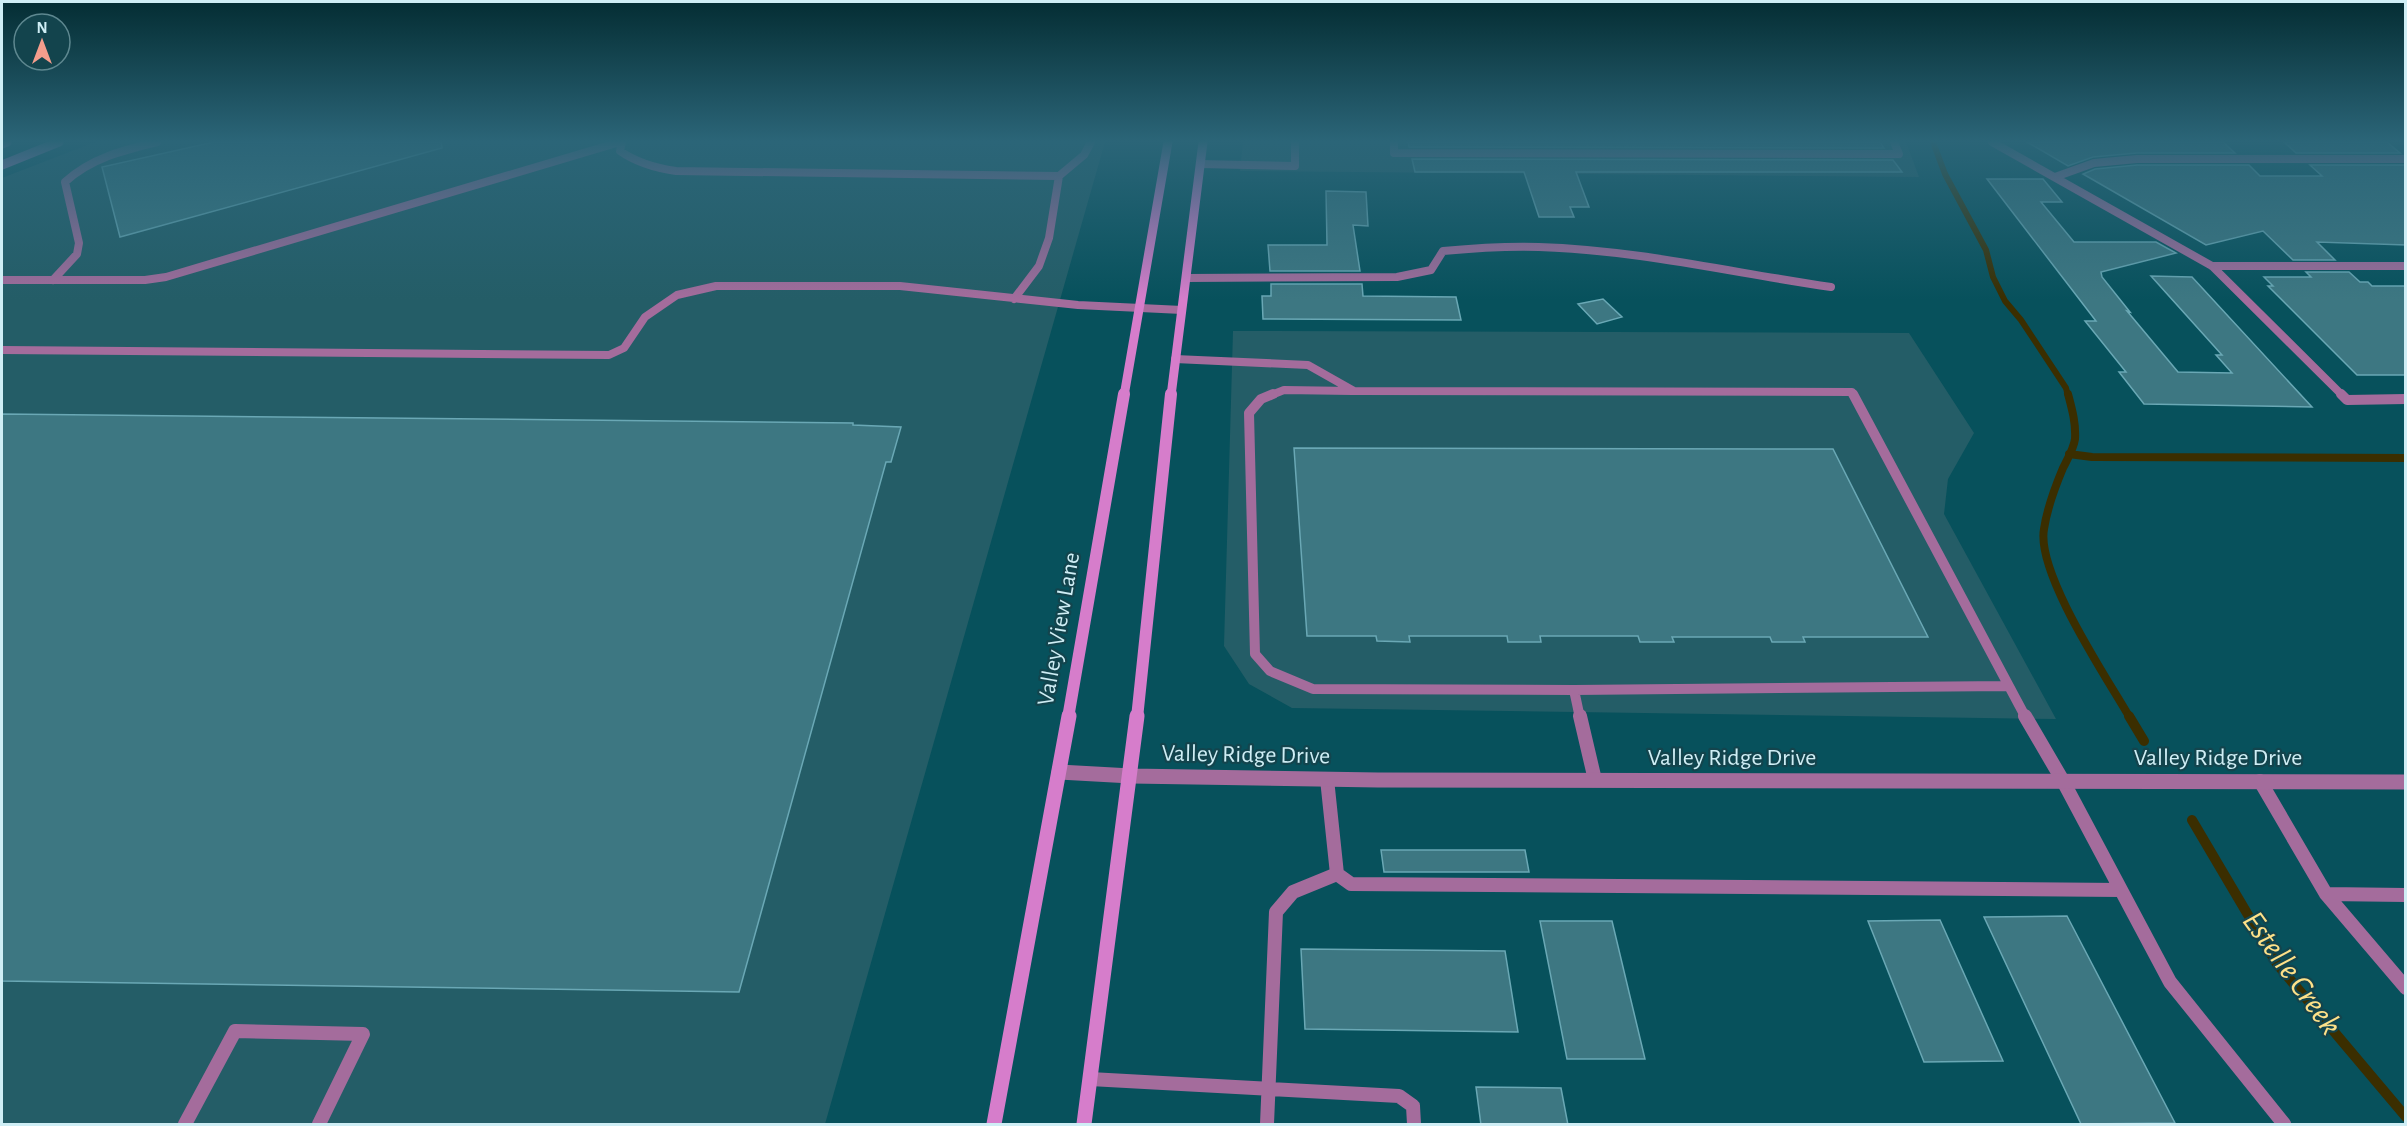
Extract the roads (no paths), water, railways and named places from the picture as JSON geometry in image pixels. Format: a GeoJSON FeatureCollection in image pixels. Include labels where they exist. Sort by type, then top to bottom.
{"type":"FeatureCollection","features":[{"type":"Feature","properties":{"kind":"main road","name":"Valley View Lane"},"geometry":{"type":"LineString","coordinates":[[994,1125],[1059,772],[1159,195]]}},
{"type":"Feature","properties":{"kind":"main road"},"geometry":{"type":"LineString","coordinates":[[1084,1125],[1131,776],[1175,359],[1196,195]]}},
{"type":"Feature","properties":{"kind":"street","name":"Valley Ridge Drive"},"geometry":{"type":"LineString","coordinates":[[1059,772],[1131,776],[1327,779],[2406,782]]}},
{"type":"Feature","properties":{"kind":"lane"},"geometry":{"type":"LineString","coordinates":[[53,280],[77,254],[79,243],[68,195]]}},
{"type":"Feature","properties":{"kind":"lane"},"geometry":{"type":"LineString","coordinates":[[2,280],[145,280],[166,277],[444,195]]}},
{"type":"Feature","properties":{"kind":"lane"},"geometry":{"type":"LineString","coordinates":[[1014,299],[1039,266],[1049,238],[1056,195]]}},
{"type":"Feature","properties":{"kind":"lane"},"geometry":{"type":"LineString","coordinates":[[2086,195],[2212,266],[2347,400],[2406,399]]}},
{"type":"Feature","properties":{"kind":"lane"},"geometry":{"type":"LineString","coordinates":[[1186,278],[1397,277],[1431,270],[1443,251],[1475,247],[1574,249],[1647,257],[1758,277],[1831,287]]}},
{"type":"Feature","properties":{"kind":"lane"},"geometry":{"type":"LineString","coordinates":[[2212,266],[2406,266]]}},
{"type":"Feature","properties":{"kind":"lane"},"geometry":{"type":"LineString","coordinates":[[2,350],[609,355],[624,348],[645,317],[677,295],[716,286],[900,286],[1014,299],[1138,309],[1182,310]]}},
{"type":"Feature","properties":{"kind":"lane"},"geometry":{"type":"LineString","coordinates":[[1175,359],[1308,365],[1354,391]]}},
{"type":"Feature","properties":{"kind":"lane"},"geometry":{"type":"LineString","coordinates":[[2007,686],[1574,690],[1313,689],[1270,671],[1256,654],[1249,413],[1261,399],[1284,390],[1852,392],[2007,686],[2063,781],[2170,982],[2284,1125]]}},
{"type":"Feature","properties":{"kind":"lane"},"geometry":{"type":"LineString","coordinates":[[1574,690],[1595,780]]}},
{"type":"Feature","properties":{"kind":"lane"},"geometry":{"type":"LineString","coordinates":[[1327,779],[1337,874],[1351,884],[2121,890]]}},
{"type":"Feature","properties":{"kind":"lane"},"geometry":{"type":"LineString","coordinates":[[2260,781],[2326,894],[2406,988]]}},
{"type":"Feature","properties":{"kind":"lane"},"geometry":{"type":"LineString","coordinates":[[1268,1125],[1276,912],[1293,892],[1337,874]]}},
{"type":"Feature","properties":{"kind":"lane"},"geometry":{"type":"LineString","coordinates":[[2326,894],[2406,895]]}},
{"type":"Feature","properties":{"kind":"lane"},"geometry":{"type":"LineString","coordinates":[[185,1125],[236,1031],[363,1034],[319,1125]]}},
{"type":"Feature","properties":{"kind":"lane"},"geometry":{"type":"LineString","coordinates":[[1090,1080],[1400,1096],[1413,1106],[1414,1125]]}},
{"type":"Feature","properties":{"kind":"waterway"},"geometry":{"type":"LineString","coordinates":[[1956,195],[1986,250],[1993,277],[2005,301],[2021,320],[2066,388],[2068,396]]}},
{"type":"Feature","properties":{"kind":"waterway"},"geometry":{"type":"LineString","coordinates":[[2068,394],[2075,439],[2070,454]]}},
{"type":"Feature","properties":{"kind":"waterway"},"geometry":{"type":"LineString","coordinates":[[2070,454],[2092,457],[2406,458]]}},
{"type":"Feature","properties":{"kind":"waterway"},"geometry":{"type":"LineString","coordinates":[[2070,454],[2049,506],[2044,529],[2044,548],[2051,571],[2075,625],[2130,718]]}},
{"type":"Feature","properties":{"kind":"waterway"},"geometry":{"type":"LineString","coordinates":[[2129,716],[2144,741]]}},
{"type":"Feature","properties":{"kind":"waterway","name":"Estelle Creek"},"geometry":{"type":"LineString","coordinates":[[2192,820],[2277,964],[2406,1117]]}}]}
